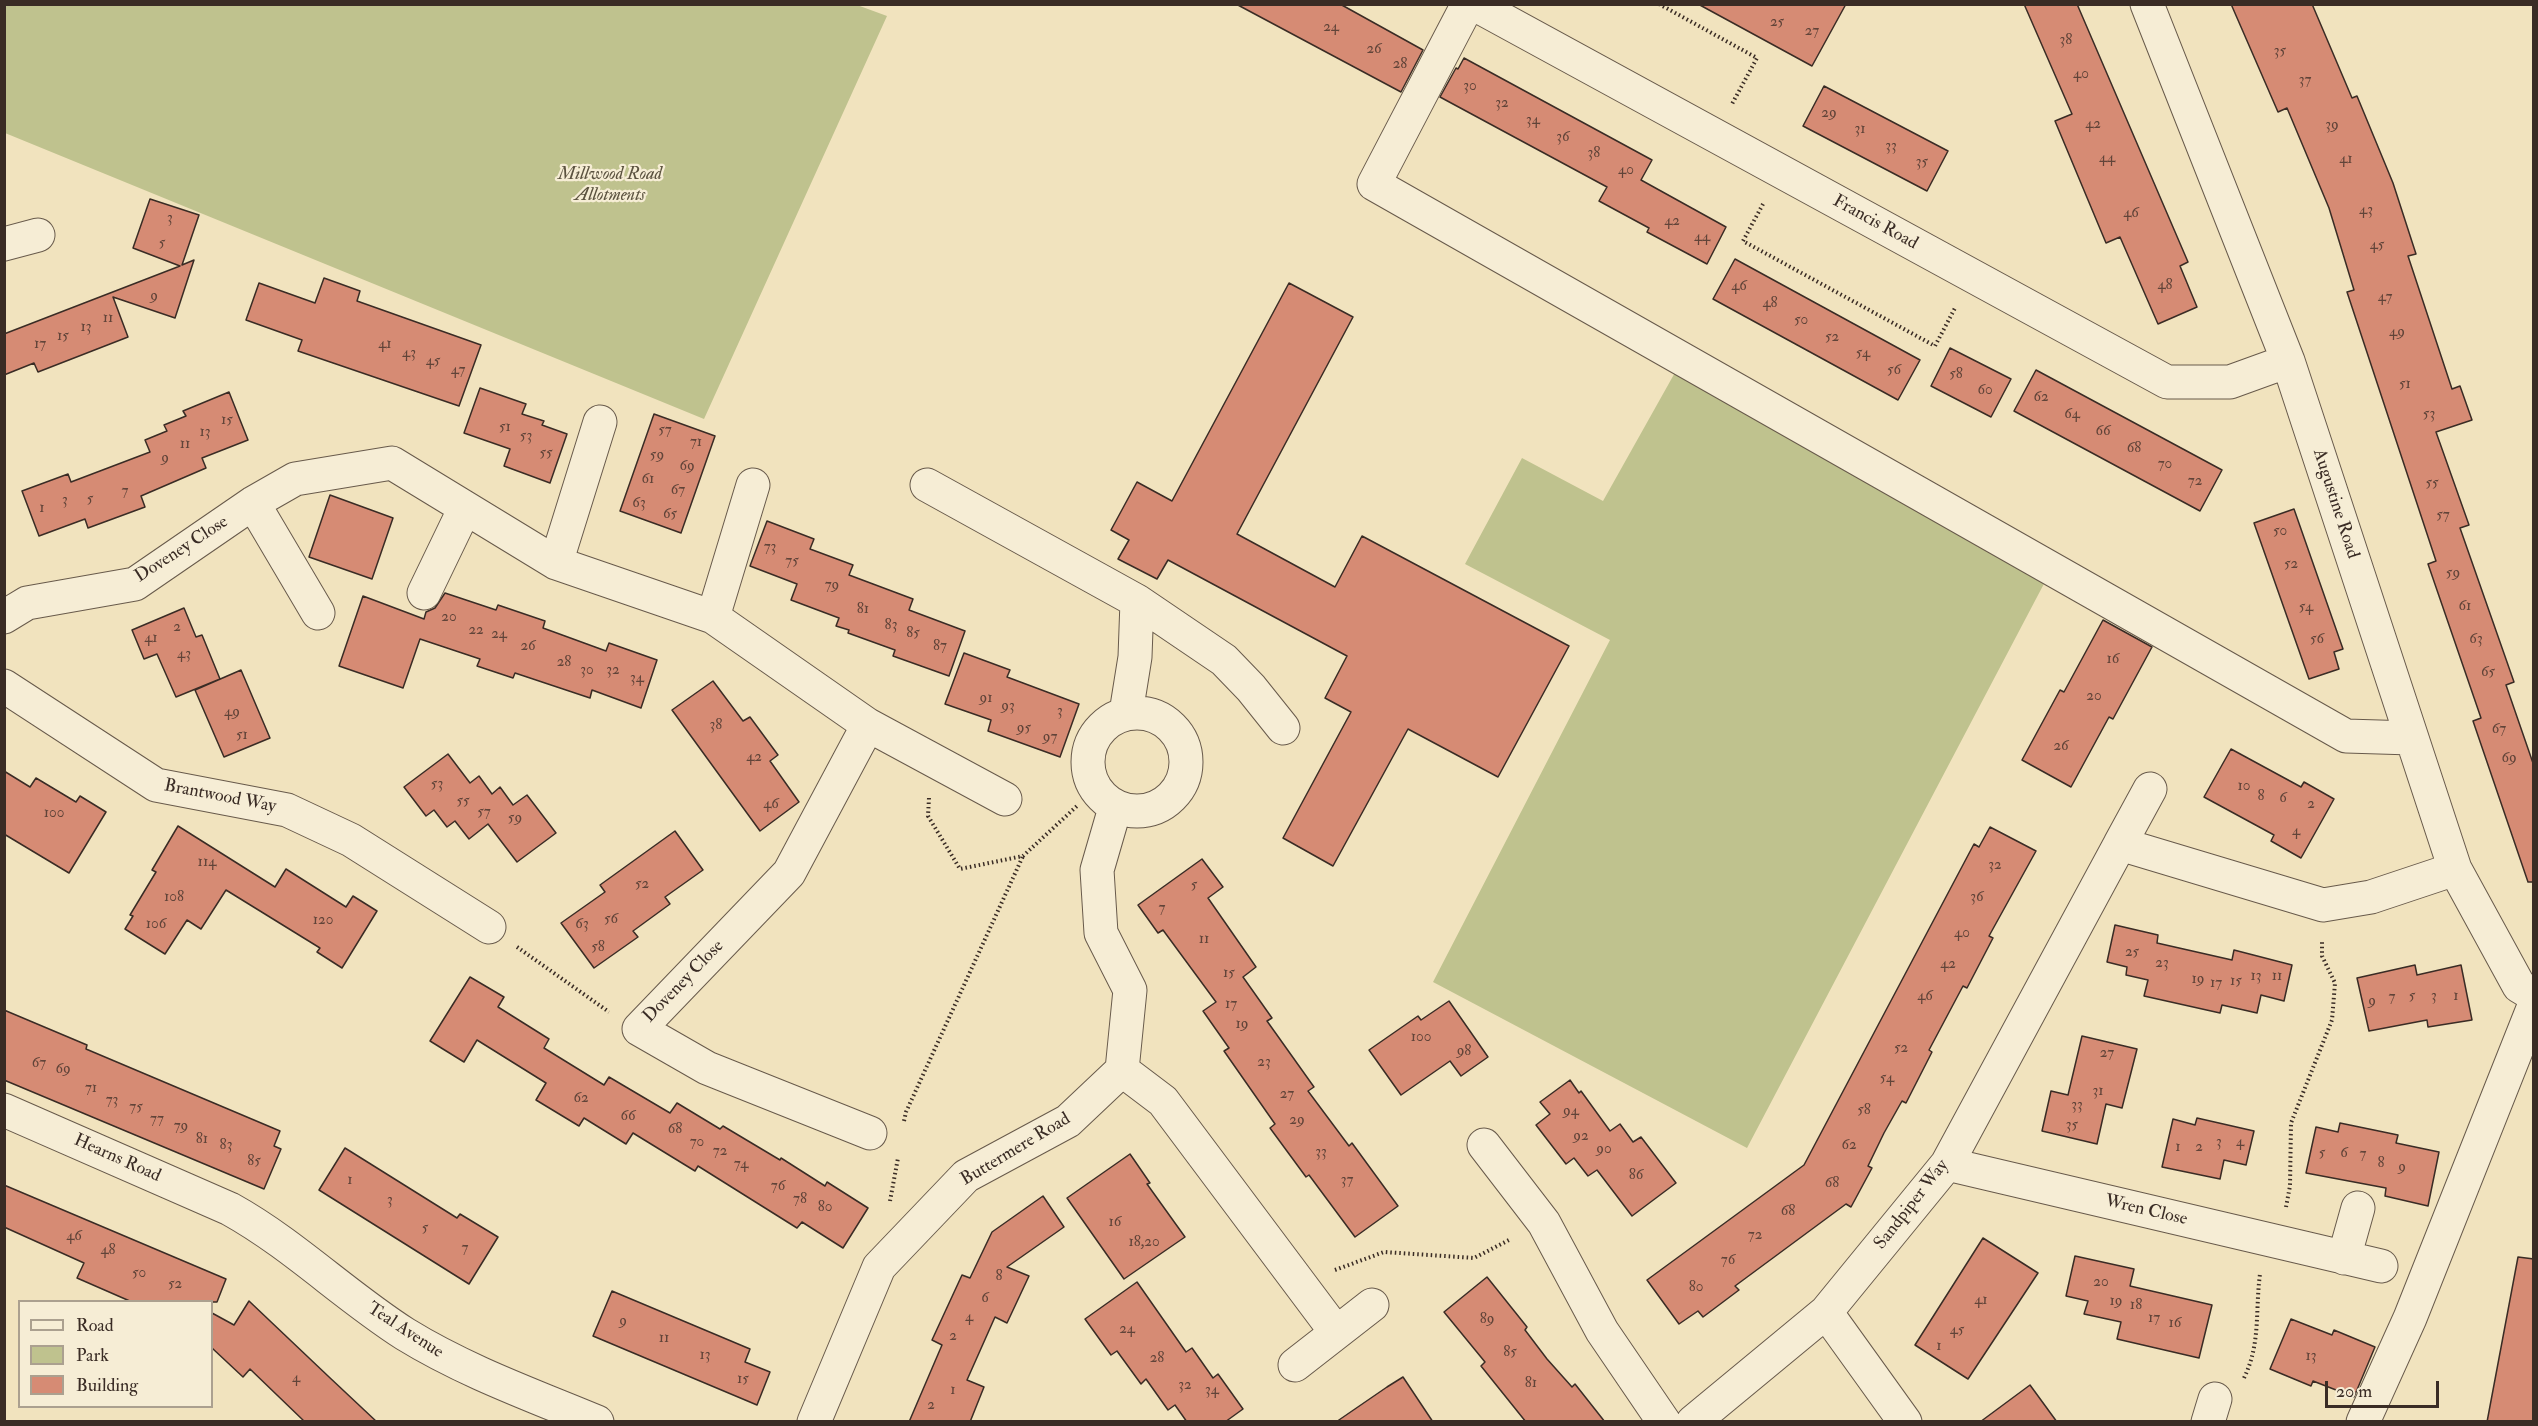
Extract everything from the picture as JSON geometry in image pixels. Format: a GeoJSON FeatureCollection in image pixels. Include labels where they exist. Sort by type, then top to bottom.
{"type":"FeatureCollection","features":[{"type":"Feature","properties":{"kind":"street"},"geometry":{"type":"LineString","coordinates":[[1468,4],[1374,184],[2346,736],[2412,738]]}},
{"type":"Feature","properties":{"kind":"street","name":"Francis Road"},"geometry":{"type":"LineString","coordinates":[[1474,4],[2167,382],[2229,382],[2288,361]]}},
{"type":"Feature","properties":{"kind":"street","name":"Augustine Road"},"geometry":{"type":"LineString","coordinates":[[2147,4],[2288,361],[2455,869],[2519,986],[2534,995]]}},
{"type":"Feature","properties":{"kind":"street"},"geometry":{"type":"LineString","coordinates":[[4,244],[38,235]]}},
{"type":"Feature","properties":{"kind":"street"},"geometry":{"type":"LineString","coordinates":[[556,563],[600,422]]}},
{"type":"Feature","properties":{"kind":"street","name":"Doveney Close"},"geometry":{"type":"LineString","coordinates":[[4,617],[27,603],[135,584],[253,503],[295,479],[392,463],[556,563],[713,617],[868,725],[1005,799]]}},
{"type":"Feature","properties":{"kind":"street"},"geometry":{"type":"LineString","coordinates":[[713,617],[753,485]]}},
{"type":"Feature","properties":{"kind":"street"},"geometry":{"type":"LineString","coordinates":[[927,485],[1137,601],[1224,660],[1251,688],[1283,728]]}},
{"type":"Feature","properties":{"kind":"street"},"geometry":{"type":"LineString","coordinates":[[253,503],[318,613]]}},
{"type":"Feature","properties":{"kind":"street"},"geometry":{"type":"LineString","coordinates":[[424,593],[465,508]]}},
{"type":"Feature","properties":{"kind":"street"},"geometry":{"type":"LineString","coordinates":[[1126,713],[1135,657],[1137,601]]}},
{"type":"Feature","properties":{"kind":"street","name":"Brantwood Way"},"geometry":{"type":"LineString","coordinates":[[4,686],[156,785],[287,810],[351,840],[489,927]]}},
{"type":"Feature","properties":{"kind":"street"},"geometry":{"type":"LineString","coordinates":[[1126,713],[1158,716],[1181,737],[1188,768],[1175,796],[1147,812],[1115,808],[1095,790],[1087,759],[1099,730],[1126,713]]}},
{"type":"Feature","properties":{"kind":"street","name":"Doveney Close"},"geometry":{"type":"LineString","coordinates":[[868,725],[789,873],[639,1029],[707,1068],[870,1133]]}},
{"type":"Feature","properties":{"kind":"street","name":"Sandpiper Way"},"geometry":{"type":"LineString","coordinates":[[1693,1422],[1826,1312],[1947,1164],[2150,789]]}},
{"type":"Feature","properties":{"kind":"street"},"geometry":{"type":"LineString","coordinates":[[1115,808],[1097,870],[1101,933],[1130,990],[1122,1070],[1163,1101],[1336,1332]]}},
{"type":"Feature","properties":{"kind":"street"},"geometry":{"type":"LineString","coordinates":[[2120,844],[2324,905],[2371,897],[2455,869]]}},
{"type":"Feature","properties":{"kind":"street"},"geometry":{"type":"LineString","coordinates":[[2363,1422],[2410,1318],[2534,1006]]}},
{"type":"Feature","properties":{"kind":"street","name":"Buttermere Road"},"geometry":{"type":"LineString","coordinates":[[814,1422],[879,1267],[966,1176],[1068,1121],[1122,1070]]}},
{"type":"Feature","properties":{"kind":"street","name":"Hearns Road"},"geometry":{"type":"LineString","coordinates":[[4,1110],[230,1209]]}},
{"type":"Feature","properties":{"kind":"street"},"geometry":{"type":"LineString","coordinates":[[1484,1145],[1544,1223],[1602,1331],[1664,1422]]}},
{"type":"Feature","properties":{"kind":"street","name":"Wren Close"},"geometry":{"type":"LineString","coordinates":[[1947,1164],[2381,1266]]}},
{"type":"Feature","properties":{"kind":"street"},"geometry":{"type":"LineString","coordinates":[[2344,1258],[2358,1208]]}},
{"type":"Feature","properties":{"kind":"street","name":"Teal Avenue"},"geometry":{"type":"LineString","coordinates":[[230,1209],[265,1229],[360,1302],[429,1348],[472,1370],[597,1422]]}},
{"type":"Feature","properties":{"kind":"street"},"geometry":{"type":"LineString","coordinates":[[1294,1365],[1372,1305]]}},
{"type":"Feature","properties":{"kind":"street"},"geometry":{"type":"LineString","coordinates":[[1826,1312],[1905,1422]]}},
{"type":"Feature","properties":{"kind":"path"},"geometry":{"type":"LineString","coordinates":[[1659,4],[1757,58],[1715,136]]}},
{"type":"Feature","properties":{"kind":"path"},"geometry":{"type":"LineString","coordinates":[[1781,172],[1743,241],[1935,346],[1973,276]]}},
{"type":"Feature","properties":{"kind":"path"},"geometry":{"type":"LineString","coordinates":[[904,1123],[906,1112],[1023,856]]}},
{"type":"Feature","properties":{"kind":"path"},"geometry":{"type":"LineString","coordinates":[[2211,1411],[2236,1395],[2253,1360],[2258,1332],[2256,1305],[2262,1259],[2283,1223],[2290,1186],[2291,1123],[2332,1020],[2336,983],[2322,956],[2324,905]]}},
{"type":"Feature","properties":{"kind":"path"},"geometry":{"type":"LineString","coordinates":[[489,927],[597,1005],[639,1029]]}},
{"type":"Feature","properties":{"kind":"path"},"geometry":{"type":"LineString","coordinates":[[889,1212],[898,1156]]}},
{"type":"Feature","properties":{"kind":"path"},"geometry":{"type":"LineString","coordinates":[[1300,1283],[1384,1252],[1474,1258],[1544,1223]]}},
{"type":"Feature","properties":{"kind":"green space","name":"Millwood Road Allotments"},"geometry":{"type":"Polygon","coordinates":[[[5,5],[857,5],[887,16],[704,419],[5,133],[5,5]]]}},
{"type":"Feature","properties":{"kind":"green space"},"geometry":{"type":"Polygon","coordinates":[[[1677,369],[2047,578],[1747,1148],[1433,982],[1610,640],[1465,564],[1522,458],[1603,501],[1677,369]]]}},
{"type":"Feature","properties":{"kind":"building"},"geometry":{"type":"Polygon","coordinates":[[[1236,4],[1340,4],[1423,50],[1401,92],[1236,4]]]}},
{"type":"Feature","properties":{"kind":"building"},"geometry":{"type":"Polygon","coordinates":[[[1698,4],[1846,4],[1812,66],[1698,4]]]}},
{"type":"Feature","properties":{"kind":"building"},"geometry":{"type":"Polygon","coordinates":[[[2024,4],[2077,4],[2188,262],[2180,266],[2197,307],[2158,324],[2120,237],[2106,243],[2055,121],[2072,114],[2024,4]]]}},
{"type":"Feature","properties":{"kind":"building"},"geometry":{"type":"Polygon","coordinates":[[[2231,4],[2312,4],[2352,98],[2357,96],[2393,183],[2416,254],[2408,256],[2452,389],[2460,386],[2472,420],[2436,432],[2469,525],[2460,528],[2514,682],[2506,685],[2534,766],[2534,882],[2528,882],[2473,721],[2481,718],[2428,564],[2436,561],[2347,292],[2354,290],[2329,208],[2287,108],[2278,112],[2231,4]]]}},
{"type":"Feature","properties":{"kind":"building"},"geometry":{"type":"Polygon","coordinates":[[[1464,58],[1652,160],[1641,180],[1726,227],[1707,264],[1647,232],[1649,228],[1599,201],[1607,187],[1440,97],[1464,58]]]}},
{"type":"Feature","properties":{"kind":"building"},"geometry":{"type":"Polygon","coordinates":[[[1824,86],[1948,151],[1927,191],[1803,126],[1824,86]]]}},
{"type":"Feature","properties":{"kind":"building"},"geometry":{"type":"Polygon","coordinates":[[[150,199],[199,215],[182,265],[194,260],[175,318],[113,297],[128,337],[38,372],[34,363],[4,375],[4,334],[180,266],[133,248],[150,199]]]}},
{"type":"Feature","properties":{"kind":"building"},"geometry":{"type":"Polygon","coordinates":[[[1735,259],[1920,360],[1898,400],[1713,299],[1735,259]]]}},
{"type":"Feature","properties":{"kind":"building"},"geometry":{"type":"Polygon","coordinates":[[[324,278],[360,291],[357,301],[481,345],[459,406],[298,351],[302,340],[246,320],[259,283],[315,303],[324,278]]]}},
{"type":"Feature","properties":{"kind":"building"},"geometry":{"type":"Polygon","coordinates":[[[1289,283],[1353,317],[1237,534],[1335,587],[1362,536],[1569,646],[1498,777],[1408,729],[1333,866],[1283,838],[1351,712],[1325,698],[1347,656],[1168,560],[1157,579],[1118,559],[1129,540],[1111,530],[1137,482],[1172,501],[1289,283]]]}},
{"type":"Feature","properties":{"kind":"building"},"geometry":{"type":"Polygon","coordinates":[[[1950,348],[2011,379],[1991,417],[1931,386],[1950,348]]]}},
{"type":"Feature","properties":{"kind":"building"},"geometry":{"type":"Polygon","coordinates":[[[2036,370],[2222,470],[2200,511],[2014,411],[2036,370]]]}},
{"type":"Feature","properties":{"kind":"building"},"geometry":{"type":"Polygon","coordinates":[[[480,388],[526,404],[522,414],[544,421],[542,425],[567,434],[550,483],[504,466],[510,449],[464,433],[480,388]]]}},
{"type":"Feature","properties":{"kind":"building"},"geometry":{"type":"Polygon","coordinates":[[[229,392],[248,440],[202,458],[206,468],[141,496],[145,507],[88,528],[85,519],[39,536],[22,491],[68,474],[71,482],[150,452],[145,440],[167,431],[164,425],[186,416],[183,411],[229,392]]]}},
{"type":"Feature","properties":{"kind":"building"},"geometry":{"type":"Polygon","coordinates":[[[654,414],[715,436],[681,533],[620,511],[654,414]]]}},
{"type":"Feature","properties":{"kind":"building"},"geometry":{"type":"Polygon","coordinates":[[[330,495],[393,518],[372,579],[309,557],[330,495]]]}},
{"type":"Feature","properties":{"kind":"building"},"geometry":{"type":"Polygon","coordinates":[[[2294,509],[2343,649],[2334,652],[2339,669],[2309,679],[2254,523],[2294,509]]]}},
{"type":"Feature","properties":{"kind":"building"},"geometry":{"type":"Polygon","coordinates":[[[767,521],[814,539],[810,549],[853,565],[849,575],[913,599],[909,610],[965,631],[949,676],[893,656],[895,650],[848,633],[849,630],[836,626],[839,618],[791,600],[797,584],[750,566],[767,521]]]}},
{"type":"Feature","properties":{"kind":"building"},"geometry":{"type":"Polygon","coordinates":[[[445,593],[496,610],[498,605],[545,621],[543,628],[606,651],[609,643],[657,660],[641,708],[592,690],[590,698],[515,673],[513,678],[477,666],[480,659],[420,639],[403,688],[339,666],[363,596],[424,619],[426,612],[435,608],[445,593]]]}},
{"type":"Feature","properties":{"kind":"building"},"geometry":{"type":"Polygon","coordinates":[[[184,608],[196,637],[202,635],[220,679],[176,697],[157,654],[144,659],[132,630],[184,608]]]}},
{"type":"Feature","properties":{"kind":"building"},"geometry":{"type":"Polygon","coordinates":[[[2103,620],[2152,647],[2113,719],[2109,717],[2071,787],[2022,760],[2060,690],[2064,692],[2103,620]]]}},
{"type":"Feature","properties":{"kind":"building"},"geometry":{"type":"Polygon","coordinates":[[[964,653],[1010,670],[1007,677],[1079,704],[1060,757],[988,731],[991,720],[945,704],[964,653]]]}},
{"type":"Feature","properties":{"kind":"building"},"geometry":{"type":"Polygon","coordinates":[[[241,670],[270,738],[224,757],[195,690],[241,670]]]}},
{"type":"Feature","properties":{"kind":"building"},"geometry":{"type":"Polygon","coordinates":[[[713,681],[743,721],[750,717],[778,755],[770,761],[799,802],[760,831],[672,710],[713,681]]]}},
{"type":"Feature","properties":{"kind":"building"},"geometry":{"type":"Polygon","coordinates":[[[2231,749],[2301,787],[2304,782],[2334,799],[2301,858],[2271,841],[2274,835],[2204,797],[2231,749]]]}},
{"type":"Feature","properties":{"kind":"building"},"geometry":{"type":"Polygon","coordinates":[[[448,754],[470,783],[479,776],[492,794],[500,787],[513,805],[527,795],[556,833],[517,862],[488,824],[469,839],[455,821],[447,827],[434,810],[426,816],[404,787],[448,754]]]}},
{"type":"Feature","properties":{"kind":"building"},"geometry":{"type":"Polygon","coordinates":[[[4,771],[30,787],[36,778],[76,802],[80,796],[106,812],[69,873],[4,834],[4,771]]]}},
{"type":"Feature","properties":{"kind":"building"},"geometry":{"type":"Polygon","coordinates":[[[178,826],[275,887],[286,869],[346,907],[353,896],[377,911],[342,968],[317,952],[320,948],[226,890],[201,929],[187,920],[165,954],[125,929],[133,916],[130,915],[156,872],[152,870],[178,826]]]}},
{"type":"Feature","properties":{"kind":"building"},"geometry":{"type":"Polygon","coordinates":[[[1990,827],[2036,851],[1989,936],[1993,938],[1967,988],[1963,986],[1929,1050],[1932,1052],[1906,1103],[1902,1101],[1884,1133],[1868,1166],[1872,1168],[1851,1207],[1846,1204],[1735,1286],[1739,1290],[1703,1317],[1698,1311],[1679,1324],[1647,1280],[1804,1165],[1974,844],[1979,847],[1990,827]]]}},
{"type":"Feature","properties":{"kind":"building"},"geometry":{"type":"Polygon","coordinates":[[[675,831],[703,870],[665,897],[670,904],[633,931],[638,937],[594,968],[561,923],[605,892],[600,885],[675,831]]]}},
{"type":"Feature","properties":{"kind":"building"},"geometry":{"type":"Polygon","coordinates":[[[1202,859],[1223,887],[1208,898],[1256,967],[1243,977],[1272,1018],[1267,1021],[1314,1087],[1308,1091],[1349,1146],[1352,1143],[1398,1206],[1355,1237],[1309,1175],[1306,1177],[1270,1128],[1275,1124],[1224,1051],[1229,1048],[1203,1011],[1216,1002],[1163,930],[1158,933],[1138,905],[1202,859]]]}},
{"type":"Feature","properties":{"kind":"building"},"geometry":{"type":"Polygon","coordinates":[[[2115,925],[2158,935],[2157,943],[2232,960],[2234,950],[2292,965],[2284,1001],[2261,995],[2257,1013],[2222,1005],[2220,1013],[2144,996],[2148,980],[2126,975],[2127,967],[2107,962],[2115,925]]]}},
{"type":"Feature","properties":{"kind":"building"},"geometry":{"type":"Polygon","coordinates":[[[2415,965],[2417,975],[2461,965],[2472,1020],[2428,1027],[2427,1020],[2369,1031],[2357,978],[2415,965]]]}},
{"type":"Feature","properties":{"kind":"building"},"geometry":{"type":"Polygon","coordinates":[[[470,977],[504,997],[498,1007],[549,1039],[544,1048],[604,1085],[609,1077],[670,1113],[677,1103],[720,1129],[723,1126],[780,1160],[781,1158],[825,1186],[827,1182],[868,1208],[843,1248],[802,1222],[797,1228],[698,1166],[695,1171],[633,1133],[626,1144],[584,1118],[579,1126],[536,1100],[546,1083],[477,1040],[464,1062],[430,1041],[470,977]]]}},
{"type":"Feature","properties":{"kind":"building"},"geometry":{"type":"Polygon","coordinates":[[[1449,1001],[1488,1057],[1461,1076],[1450,1061],[1401,1095],[1369,1050],[1418,1016],[1421,1020],[1449,1001]]]}},
{"type":"Feature","properties":{"kind":"building"},"geometry":{"type":"Polygon","coordinates":[[[4,1010],[87,1045],[86,1049],[280,1131],[274,1146],[281,1149],[264,1189],[4,1080],[4,1010]]]}},
{"type":"Feature","properties":{"kind":"building"},"geometry":{"type":"Polygon","coordinates":[[[2082,1036],[2137,1049],[2122,1108],[2106,1104],[2097,1144],[2042,1131],[2051,1091],[2068,1095],[2082,1036]]]}},
{"type":"Feature","properties":{"kind":"building"},"geometry":{"type":"Polygon","coordinates":[[[1570,1080],[1579,1093],[1581,1091],[1610,1131],[1620,1124],[1633,1142],[1641,1137],[1676,1183],[1632,1216],[1597,1170],[1588,1176],[1574,1158],[1566,1164],[1536,1125],[1550,1114],[1540,1102],[1570,1080]]]}},
{"type":"Feature","properties":{"kind":"building"},"geometry":{"type":"Polygon","coordinates":[[[2197,1118],[2254,1131],[2246,1165],[2224,1160],[2220,1179],[2162,1167],[2173,1119],[2195,1125],[2197,1118]]]}},
{"type":"Feature","properties":{"kind":"building"},"geometry":{"type":"Polygon","coordinates":[[[2340,1123],[2398,1135],[2396,1143],[2439,1152],[2428,1206],[2385,1196],[2386,1188],[2306,1173],[2316,1127],[2338,1132],[2340,1123]]]}},
{"type":"Feature","properties":{"kind":"building"},"geometry":{"type":"Polygon","coordinates":[[[345,1148],[457,1218],[460,1214],[498,1237],[469,1284],[319,1190],[345,1148]]]}},
{"type":"Feature","properties":{"kind":"building"},"geometry":{"type":"Polygon","coordinates":[[[1130,1154],[1150,1183],[1147,1184],[1185,1237],[1124,1279],[1067,1198],[1130,1154]]]}},
{"type":"Feature","properties":{"kind":"building"},"geometry":{"type":"Polygon","coordinates":[[[4,1185],[226,1279],[217,1302],[213,1300],[127,1300],[77,1278],[84,1263],[4,1227],[4,1185]]]}},
{"type":"Feature","properties":{"kind":"building"},"geometry":{"type":"Polygon","coordinates":[[[1043,1196],[1064,1227],[1007,1267],[1029,1276],[1007,1323],[995,1317],[967,1380],[984,1387],[970,1422],[909,1422],[942,1345],[932,1340],[962,1275],[970,1278],[992,1232],[1043,1196]]]}},
{"type":"Feature","properties":{"kind":"building"},"geometry":{"type":"Polygon","coordinates":[[[1983,1238],[2038,1273],[1968,1379],[1915,1345],[1983,1238]]]}},
{"type":"Feature","properties":{"kind":"building"},"geometry":{"type":"Polygon","coordinates":[[[2075,1256],[2134,1269],[2130,1286],[2212,1305],[2199,1358],[2117,1339],[2121,1322],[2084,1314],[2088,1301],[2066,1296],[2075,1256]]]}},
{"type":"Feature","properties":{"kind":"building"},"geometry":{"type":"Polygon","coordinates":[[[2518,1257],[2534,1259],[2534,1422],[2487,1422],[2518,1257]]]}},
{"type":"Feature","properties":{"kind":"building"},"geometry":{"type":"Polygon","coordinates":[[[1487,1277],[1527,1327],[1525,1330],[1547,1359],[1572,1387],[1575,1384],[1605,1422],[1526,1422],[1481,1366],[1485,1362],[1444,1312],[1487,1277]]]}},
{"type":"Feature","properties":{"kind":"building"},"geometry":{"type":"Polygon","coordinates":[[[1137,1282],[1186,1352],[1192,1348],[1213,1378],[1218,1374],[1243,1409],[1225,1422],[1187,1422],[1175,1405],[1168,1410],[1146,1379],[1141,1384],[1117,1351],[1111,1355],[1085,1319],[1137,1282]]]}},
{"type":"Feature","properties":{"kind":"building"},"geometry":{"type":"Polygon","coordinates":[[[612,1291],[750,1349],[745,1362],[770,1372],[757,1405],[593,1336],[612,1291]]]}},
{"type":"Feature","properties":{"kind":"building"},"geometry":{"type":"Polygon","coordinates":[[[249,1301],[377,1422],[305,1422],[250,1369],[243,1377],[213,1349],[213,1314],[234,1325],[249,1301]]]}},
{"type":"Feature","properties":{"kind":"building"},"geometry":{"type":"Polygon","coordinates":[[[2291,1319],[2332,1335],[2334,1330],[2375,1347],[2354,1397],[2313,1381],[2311,1386],[2270,1369],[2291,1319]]]}},
{"type":"Feature","properties":{"kind":"building"},"geometry":{"type":"Polygon","coordinates":[[[1403,1377],[1433,1422],[1336,1422],[1387,1387],[1403,1377]]]}},
{"type":"Feature","properties":{"kind":"building"},"geometry":{"type":"Polygon","coordinates":[[[2030,1385],[2057,1422],[1980,1422],[2030,1385]]]}}]}
